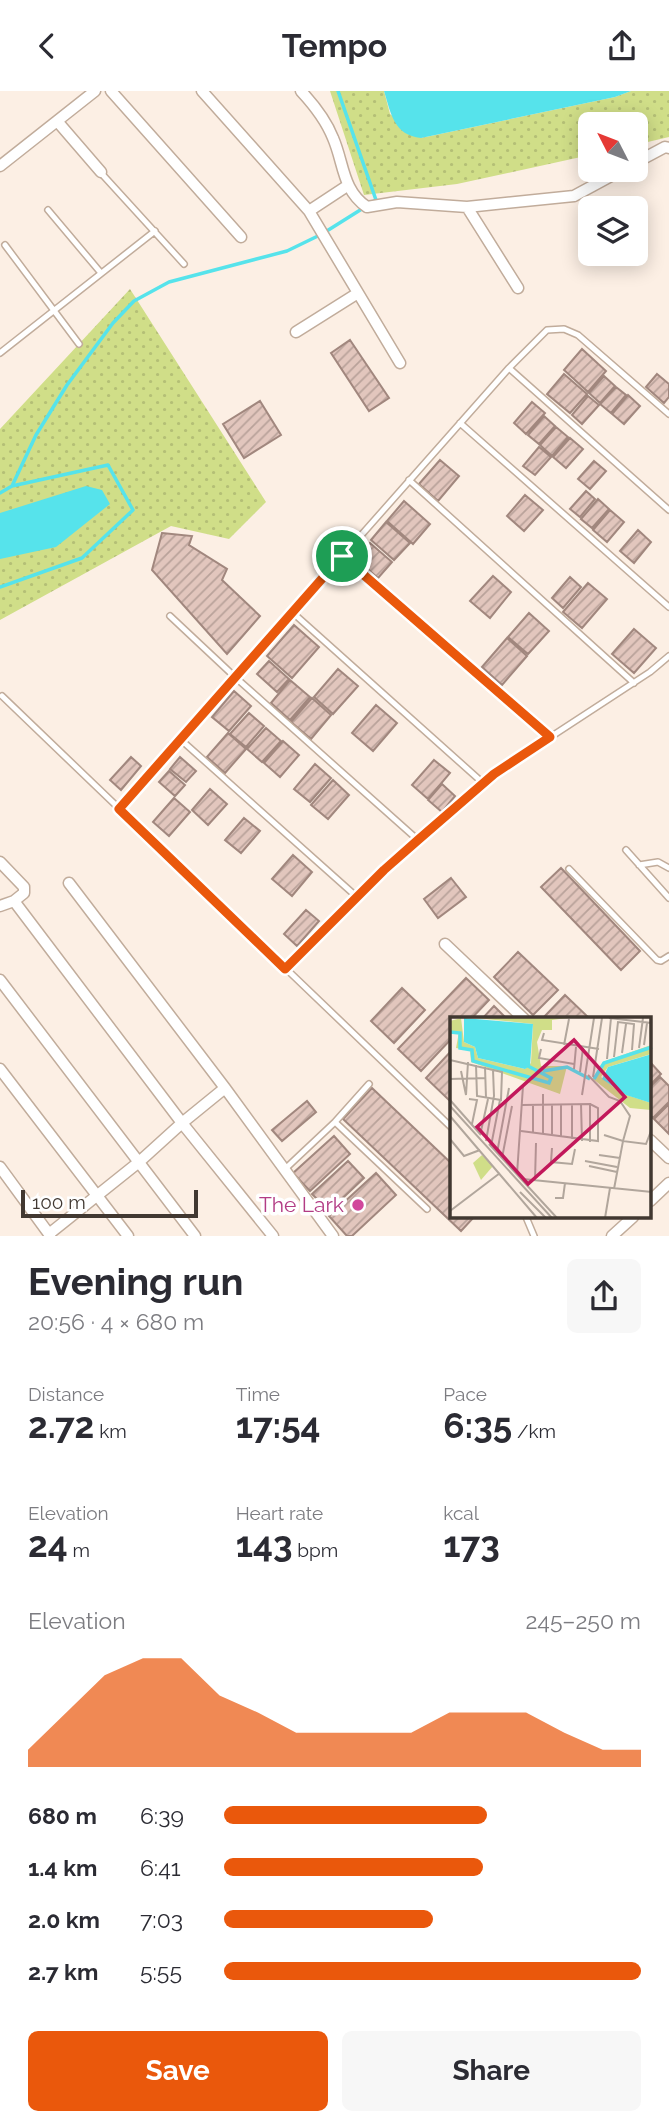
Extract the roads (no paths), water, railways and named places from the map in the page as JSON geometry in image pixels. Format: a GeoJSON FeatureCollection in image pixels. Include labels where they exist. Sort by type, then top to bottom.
{"type":"FeatureCollection","features":[{"type":"Feature","properties":{"kind":"street"},"geometry":{"type":"LineString","coordinates":[[0,166],[95,91]]}},
{"type":"Feature","properties":{"kind":"street"},"geometry":{"type":"LineString","coordinates":[[111,91],[242,237]]}},
{"type":"Feature","properties":{"kind":"street"},"geometry":{"type":"LineString","coordinates":[[202,91],[309,211],[400,363]]}},
{"type":"Feature","properties":{"kind":"street"},"geometry":{"type":"LineString","coordinates":[[301,91],[318,109],[333,138],[347,186],[356,199],[367,207],[397,202],[467,207],[574,196],[600,182]]}},
{"type":"Feature","properties":{"kind":"street"},"geometry":{"type":"LineString","coordinates":[[57,121],[101,172]]}},
{"type":"Feature","properties":{"kind":"street"},"geometry":{"type":"LineString","coordinates":[[648,156],[666,146],[669,148]]}},
{"type":"Feature","properties":{"kind":"street"},"geometry":{"type":"LineString","coordinates":[[309,211],[347,186]]}},
{"type":"Feature","properties":{"kind":"street"},"geometry":{"type":"LineString","coordinates":[[467,207],[518,288]]}},
{"type":"Feature","properties":{"kind":"street"},"geometry":{"type":"LineString","coordinates":[[296,333],[358,293]]}},
{"type":"Feature","properties":{"kind":"street"},"geometry":{"type":"LineString","coordinates":[[0,862],[24,887],[24,893],[14,901],[0,906]]}},
{"type":"Feature","properties":{"kind":"street"},"geometry":{"type":"LineString","coordinates":[[69,883],[225,1088],[333,1236]]}},
{"type":"Feature","properties":{"kind":"street"},"geometry":{"type":"LineString","coordinates":[[14,901],[182,1123],[273,1236]]}},
{"type":"Feature","properties":{"kind":"street"},"geometry":{"type":"LineString","coordinates":[[445,944],[522,1017]]}},
{"type":"Feature","properties":{"kind":"street"},"geometry":{"type":"LineString","coordinates":[[0,980],[195,1236]]}},
{"type":"Feature","properties":{"kind":"street"},"geometry":{"type":"LineString","coordinates":[[0,1069],[128,1236]]}},
{"type":"Feature","properties":{"kind":"street"},"geometry":{"type":"LineString","coordinates":[[0,1167],[50,1235],[225,1088]]}},
{"type":"Feature","properties":{"kind":"street"},"geometry":{"type":"LineString","coordinates":[[652,1142],[669,1158]]}},
{"type":"Feature","properties":{"kind":"street"},"geometry":{"type":"LineString","coordinates":[[652,1199],[669,1183]]}},
{"type":"Feature","properties":{"kind":"street"},"geometry":{"type":"LineString","coordinates":[[612,1236],[631,1219]]}},
{"type":"Feature","properties":{"kind":"lane"},"geometry":{"type":"LineString","coordinates":[[101,172],[184,264]]}},
{"type":"Feature","properties":{"kind":"lane"},"geometry":{"type":"LineString","coordinates":[[48,210],[101,273]]}},
{"type":"Feature","properties":{"kind":"lane"},"geometry":{"type":"LineString","coordinates":[[0,353],[155,231]]}},
{"type":"Feature","properties":{"kind":"lane"},"geometry":{"type":"LineString","coordinates":[[5,245],[79,344]]}},
{"type":"Feature","properties":{"kind":"lane"},"geometry":{"type":"LineString","coordinates":[[119,809],[509,368],[547,330],[564,329],[578,335],[669,414]]}},
{"type":"Feature","properties":{"kind":"lane"},"geometry":{"type":"LineString","coordinates":[[0,340],[6,348]]}},
{"type":"Feature","properties":{"kind":"lane"},"geometry":{"type":"LineString","coordinates":[[509,368],[669,510]]}},
{"type":"Feature","properties":{"kind":"lane"},"geometry":{"type":"LineString","coordinates":[[460,423],[669,607]]}},
{"type":"Feature","properties":{"kind":"lane"},"geometry":{"type":"LineString","coordinates":[[410,480],[634,683]]}},
{"type":"Feature","properties":{"kind":"lane"},"geometry":{"type":"LineString","coordinates":[[342,556],[550,737]]}},
{"type":"Feature","properties":{"kind":"lane"},"geometry":{"type":"LineString","coordinates":[[292,612],[484,783]]}},
{"type":"Feature","properties":{"kind":"lane"},"geometry":{"type":"LineString","coordinates":[[170,616],[418,840]]}},
{"type":"Feature","properties":{"kind":"lane"},"geometry":{"type":"LineString","coordinates":[[285,969],[357,897],[484,783],[634,683],[669,656]]}},
{"type":"Feature","properties":{"kind":"lane"},"geometry":{"type":"LineString","coordinates":[[2,696],[450,1126]]}},
{"type":"Feature","properties":{"kind":"lane"},"geometry":{"type":"LineString","coordinates":[[180,739],[357,897]]}},
{"type":"Feature","properties":{"kind":"lane"},"geometry":{"type":"LineString","coordinates":[[626,850],[669,898]]}},
{"type":"Feature","properties":{"kind":"lane"},"geometry":{"type":"LineString","coordinates":[[639,865],[658,862],[669,868]]}},
{"type":"Feature","properties":{"kind":"lane"},"geometry":{"type":"LineString","coordinates":[[569,869],[657,960],[661,961],[669,956]]}},
{"type":"Feature","properties":{"kind":"lane"},"geometry":{"type":"LineString","coordinates":[[284,1170],[335,1122],[369,1084]]}},
{"type":"Feature","properties":{"kind":"lane"},"geometry":{"type":"LineString","coordinates":[[335,1122],[427,1209]]}},
{"type":"Feature","properties":{"kind":"lane"},"geometry":{"type":"LineString","coordinates":[[527,1219],[534,1236]]}},
{"type":"Feature","properties":{"kind":"water"},"geometry":{"type":"Polygon","coordinates":[[[384,91],[631,91],[615,97],[421,138],[399,128],[384,91]]]}},
{"type":"Feature","properties":{"kind":"water"},"geometry":{"type":"Polygon","coordinates":[[[86,486],[102,490],[110,504],[56,547],[0,559],[0,513],[86,486]]]}},
{"type":"Feature","properties":{"kind":"waterway"},"geometry":{"type":"LineString","coordinates":[[338,91],[376,200],[374,201]]}},
{"type":"Feature","properties":{"kind":"waterway"},"geometry":{"type":"LineString","coordinates":[[12,486],[36,435],[67,385],[113,323],[134,301],[169,282],[287,251],[322,234],[365,207]]}},
{"type":"Feature","properties":{"kind":"waterway"},"geometry":{"type":"LineString","coordinates":[[0,493],[12,486],[108,465],[133,510],[82,558],[0,587]]}},
{"type":"Feature","properties":{"kind":"place","name":"The Lark"},"geometry":{"type":"Point","coordinates":[358,1205]}}]}
